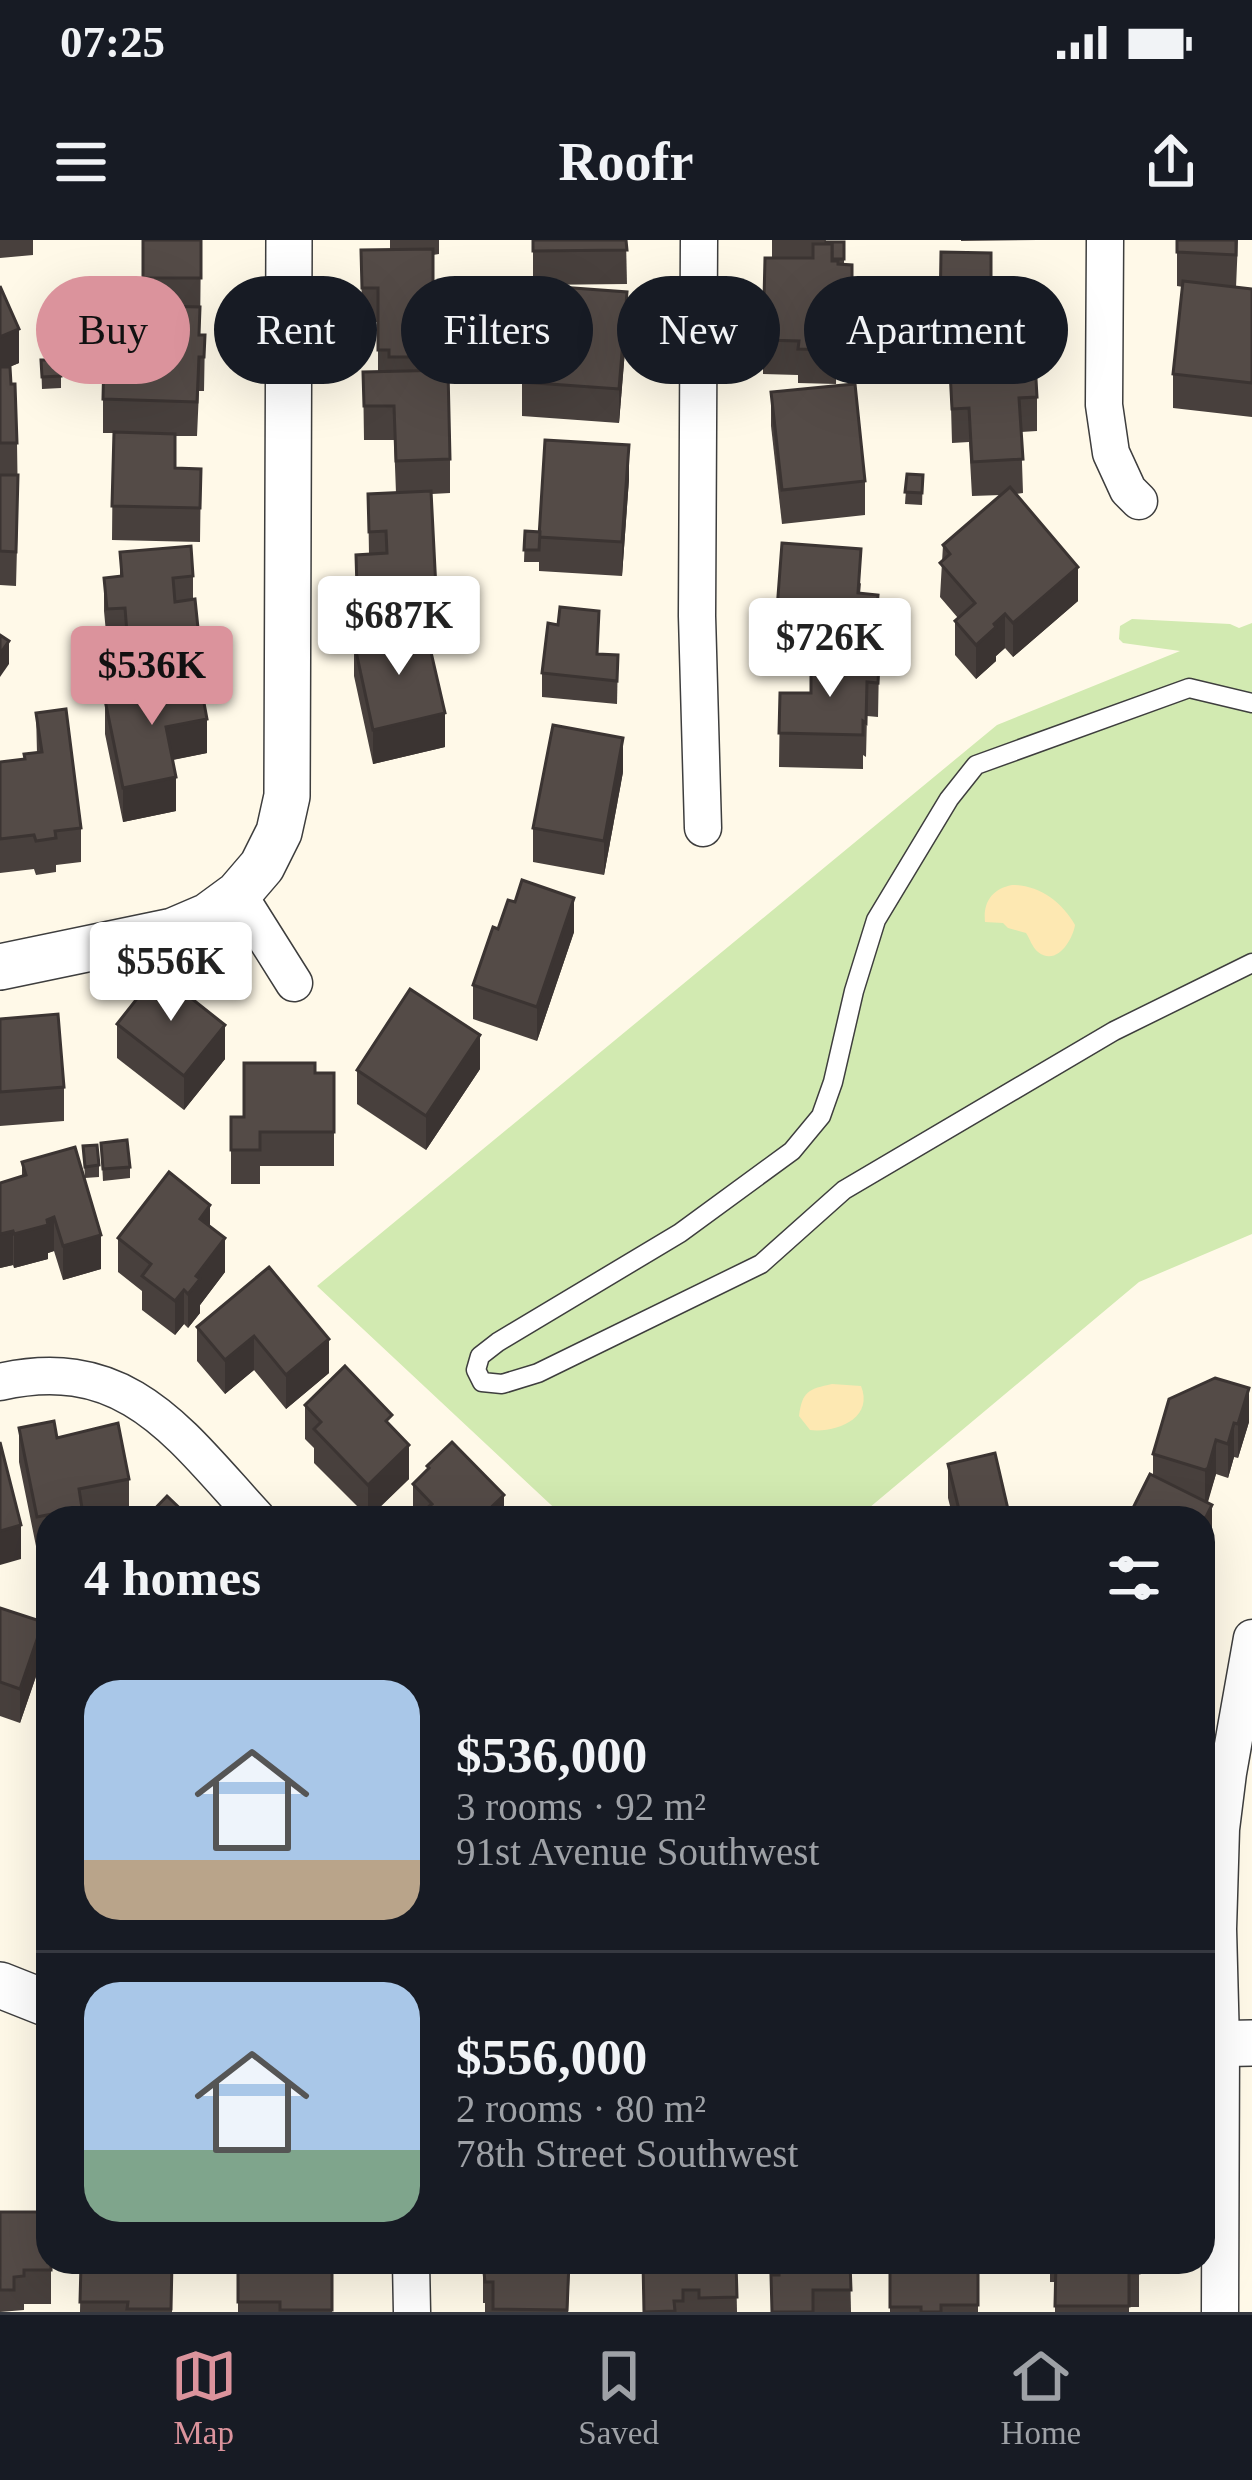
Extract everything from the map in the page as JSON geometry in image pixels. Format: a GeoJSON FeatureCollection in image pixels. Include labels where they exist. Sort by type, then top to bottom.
{"type":"FeatureCollection","features":[{"type":"Feature","properties":{"kind":"street"},"geometry":{"type":"LineString","coordinates":[[0,967],[173,931],[208,916],[238,894],[262,866],[279,832],[287,796],[289,240]]}},
{"type":"Feature","properties":{"kind":"street"},"geometry":{"type":"LineString","coordinates":[[699,240],[697,616],[703,829]]}},
{"type":"Feature","properties":{"kind":"street"},"geometry":{"type":"LineString","coordinates":[[1106,240],[1104,405],[1111,453],[1128,490],[1139,501]]}},
{"type":"Feature","properties":{"kind":"street"},"geometry":{"type":"LineString","coordinates":[[238,894],[294,983]]}},
{"type":"Feature","properties":{"kind":"street"},"geometry":{"type":"LineString","coordinates":[[0,1382],[32,1375],[116,1389],[164,1418],[246,1506]]}},
{"type":"Feature","properties":{"kind":"street"},"geometry":{"type":"LineString","coordinates":[[1220,2312],[1225,2043],[1218,1929],[1221,1829],[1252,1638]]}},
{"type":"Feature","properties":{"kind":"street"},"geometry":{"type":"LineString","coordinates":[[0,1985],[36,1999]]}},
{"type":"Feature","properties":{"kind":"street"},"geometry":{"type":"LineString","coordinates":[[411,2274],[412,2312]]}},
{"type":"Feature","properties":{"kind":"lane"},"geometry":{"type":"LineString","coordinates":[[1252,703],[1189,688],[976,765],[949,800],[876,920],[821,1116],[792,1151],[680,1233],[498,1342],[481,1356],[476,1370],[482,1382],[502,1384],[538,1373],[761,1264],[844,1190],[1114,1030],[1252,963]]}},
{"type":"Feature","properties":{"kind":"green space"},"geometry":{"type":"Polygon","coordinates":[[[1132,619],[1239,628],[1252,623],[1252,1234],[1139,1282],[871,1506],[552,1506],[317,1286],[997,725],[1180,651],[1123,643],[1120,626],[1132,619]]]}},
{"type":"Feature","properties":{"kind":"sand"},"geometry":{"type":"Polygon","coordinates":[[[1012,885],[1040,892],[1070,917],[1074,931],[1058,954],[1045,956],[1026,933],[1003,923],[985,922],[990,898],[1012,885]]]}},
{"type":"Feature","properties":{"kind":"sand"},"geometry":{"type":"Polygon","coordinates":[[[832,1384],[861,1386],[862,1407],[841,1426],[810,1430],[799,1416],[802,1401],[812,1390],[832,1384]]]}},
{"type":"Feature","properties":{"kind":"building"},"geometry":{"type":"Polygon","coordinates":[[[143,240],[201,240],[201,278],[143,276],[143,240]]]}},
{"type":"Feature","properties":{"kind":"building"},"geometry":{"type":"Polygon","coordinates":[[[533,240],[626,240],[627,250],[533,251],[533,240]]]}},
{"type":"Feature","properties":{"kind":"building"},"geometry":{"type":"Polygon","coordinates":[[[1177,240],[1236,240],[1236,255],[1177,252],[1177,240]]]}},
{"type":"Feature","properties":{"kind":"building"},"geometry":{"type":"Polygon","coordinates":[[[826,242],[844,242],[844,259],[832,259],[832,244],[826,242]]]}},
{"type":"Feature","properties":{"kind":"building"},"geometry":{"type":"Polygon","coordinates":[[[813,244],[832,244],[832,261],[852,265],[852,276],[804,276],[804,349],[798,349],[799,341],[780,340],[780,276],[765,276],[765,258],[813,258],[813,244]]]}},
{"type":"Feature","properties":{"kind":"building"},"geometry":{"type":"Polygon","coordinates":[[[433,249],[433,276],[401,276],[401,357],[378,350],[377,276],[362,276],[361,250],[433,249]]]}},
{"type":"Feature","properties":{"kind":"building"},"geometry":{"type":"Polygon","coordinates":[[[941,252],[991,253],[991,276],[941,276],[941,252]]]}},
{"type":"Feature","properties":{"kind":"building"},"geometry":{"type":"Polygon","coordinates":[[[1183,281],[1252,289],[1252,383],[1173,374],[1183,281]]]}},
{"type":"Feature","properties":{"kind":"building"},"geometry":{"type":"Polygon","coordinates":[[[0,286],[19,329],[0,337],[0,286]]]}},
{"type":"Feature","properties":{"kind":"building"},"geometry":{"type":"Polygon","coordinates":[[[593,289],[617,291],[619,389],[550,384],[593,384],[593,289]]]}},
{"type":"Feature","properties":{"kind":"building"},"geometry":{"type":"Polygon","coordinates":[[[190,307],[200,307],[199,335],[205,335],[197,402],[103,399],[103,384],[190,384],[190,307]]]}},
{"type":"Feature","properties":{"kind":"building"},"geometry":{"type":"Polygon","coordinates":[[[0,367],[10,367],[11,384],[15,384],[17,443],[0,443],[0,367]]]}},
{"type":"Feature","properties":{"kind":"building"},"geometry":{"type":"Polygon","coordinates":[[[401,371],[401,384],[448,384],[450,459],[396,461],[394,406],[364,406],[363,384],[377,384],[377,372],[401,371]]]}},
{"type":"Feature","properties":{"kind":"building"},"geometry":{"type":"Polygon","coordinates":[[[855,384],[865,481],[782,490],[771,392],[855,384]]]}},
{"type":"Feature","properties":{"kind":"building"},"geometry":{"type":"Polygon","coordinates":[[[951,384],[1036,384],[1037,397],[1019,398],[1023,459],[972,462],[969,408],[952,409],[951,384]]]}},
{"type":"Feature","properties":{"kind":"building"},"geometry":{"type":"Polygon","coordinates":[[[114,432],[175,434],[175,468],[201,469],[200,508],[112,506],[114,432]]]}},
{"type":"Feature","properties":{"kind":"building"},"geometry":{"type":"Polygon","coordinates":[[[545,440],[629,445],[622,542],[539,537],[545,440]]]}},
{"type":"Feature","properties":{"kind":"building"},"geometry":{"type":"Polygon","coordinates":[[[907,474],[923,475],[922,493],[905,492],[907,474]]]}},
{"type":"Feature","properties":{"kind":"building"},"geometry":{"type":"Polygon","coordinates":[[[0,475],[18,475],[16,552],[0,551],[0,475]]]}},
{"type":"Feature","properties":{"kind":"building"},"geometry":{"type":"Polygon","coordinates":[[[1010,487],[1078,567],[1013,623],[1005,614],[976,645],[955,621],[975,603],[940,563],[950,554],[943,545],[1010,487]]]}},
{"type":"Feature","properties":{"kind":"building"},"geometry":{"type":"Polygon","coordinates":[[[431,491],[436,589],[400,590],[400,600],[382,601],[382,587],[357,588],[356,555],[387,553],[386,531],[369,532],[368,494],[431,491]]]}},
{"type":"Feature","properties":{"kind":"building"},"geometry":{"type":"Polygon","coordinates":[[[525,531],[540,532],[539,550],[524,550],[525,531]]]}},
{"type":"Feature","properties":{"kind":"building"},"geometry":{"type":"Polygon","coordinates":[[[782,543],[861,549],[858,593],[878,595],[876,619],[864,618],[862,637],[852,637],[852,642],[775,636],[782,543]]]}},
{"type":"Feature","properties":{"kind":"building"},"geometry":{"type":"Polygon","coordinates":[[[191,546],[193,576],[173,578],[175,602],[195,599],[199,638],[176,640],[178,661],[109,667],[108,648],[128,646],[125,608],[107,609],[104,578],[122,576],[120,552],[191,546]]]}},
{"type":"Feature","properties":{"kind":"building"},"geometry":{"type":"Polygon","coordinates":[[[560,607],[599,611],[597,654],[618,655],[617,681],[542,673],[548,623],[558,625],[560,607]]]}},
{"type":"Feature","properties":{"kind":"building"},"geometry":{"type":"Polygon","coordinates":[[[425,626],[445,713],[373,730],[354,642],[425,626]]]}},
{"type":"Feature","properties":{"kind":"building"},"geometry":{"type":"Polygon","coordinates":[[[821,658],[879,664],[878,683],[867,682],[863,735],[779,733],[780,693],[811,693],[811,668],[821,658]]]}},
{"type":"Feature","properties":{"kind":"building"},"geometry":{"type":"Polygon","coordinates":[[[199,676],[207,719],[166,727],[176,777],[123,788],[105,700],[199,676]]]}},
{"type":"Feature","properties":{"kind":"building"},"geometry":{"type":"Polygon","coordinates":[[[66,709],[81,828],[55,831],[56,838],[36,841],[34,835],[0,839],[0,762],[42,752],[36,713],[66,709]]]}},
{"type":"Feature","properties":{"kind":"building"},"geometry":{"type":"Polygon","coordinates":[[[553,725],[623,738],[604,841],[533,828],[553,725]]]}},
{"type":"Feature","properties":{"kind":"building"},"geometry":{"type":"Polygon","coordinates":[[[522,880],[574,898],[537,1007],[473,985],[493,927],[498,929],[508,900],[515,902],[522,880]]]}},
{"type":"Feature","properties":{"kind":"building"},"geometry":{"type":"Polygon","coordinates":[[[158,972],[225,1025],[184,1076],[117,1024],[158,972]]]}},
{"type":"Feature","properties":{"kind":"building"},"geometry":{"type":"Polygon","coordinates":[[[410,989],[480,1035],[426,1116],[357,1070],[410,989]]]}},
{"type":"Feature","properties":{"kind":"building"},"geometry":{"type":"Polygon","coordinates":[[[58,1014],[64,1087],[0,1092],[0,1019],[58,1014]]]}},
{"type":"Feature","properties":{"kind":"building"},"geometry":{"type":"Polygon","coordinates":[[[244,1063],[315,1063],[315,1073],[334,1073],[334,1132],[260,1132],[260,1150],[231,1150],[231,1117],[244,1117],[244,1063]]]}},
{"type":"Feature","properties":{"kind":"building"},"geometry":{"type":"Polygon","coordinates":[[[127,1140],[130,1167],[103,1169],[101,1143],[127,1140]]]}},
{"type":"Feature","properties":{"kind":"building"},"geometry":{"type":"Polygon","coordinates":[[[97,1145],[99,1165],[85,1167],[83,1146],[97,1145]]]}},
{"type":"Feature","properties":{"kind":"building"},"geometry":{"type":"Polygon","coordinates":[[[75,1147],[101,1235],[63,1246],[54,1217],[47,1220],[48,1225],[0,1234],[0,1183],[26,1175],[22,1162],[75,1147]]]}},
{"type":"Feature","properties":{"kind":"building"},"geometry":{"type":"Polygon","coordinates":[[[169,1172],[210,1205],[200,1219],[225,1238],[196,1276],[200,1279],[175,1301],[142,1276],[151,1264],[118,1238],[169,1172]]]}},
{"type":"Feature","properties":{"kind":"building"},"geometry":{"type":"Polygon","coordinates":[[[269,1267],[329,1339],[286,1375],[254,1336],[225,1360],[197,1327],[269,1267]]]}},
{"type":"Feature","properties":{"kind":"building"},"geometry":{"type":"Polygon","coordinates":[[[345,1366],[392,1415],[386,1421],[409,1445],[368,1485],[314,1429],[321,1422],[305,1405],[345,1366]]]}},
{"type":"Feature","properties":{"kind":"building"},"geometry":{"type":"Polygon","coordinates":[[[1215,1378],[1249,1388],[1228,1444],[1216,1440],[1205,1470],[1153,1454],[1169,1399],[1215,1378]]]}},
{"type":"Feature","properties":{"kind":"building"},"geometry":{"type":"Polygon","coordinates":[[[54,1421],[57,1438],[118,1423],[129,1479],[79,1489],[82,1506],[36,1506],[36,1512],[19,1428],[54,1421]]]}},
{"type":"Feature","properties":{"kind":"building"},"geometry":{"type":"Polygon","coordinates":[[[0,1442],[21,1525],[0,1531],[0,1442]]]}},
{"type":"Feature","properties":{"kind":"building"},"geometry":{"type":"Polygon","coordinates":[[[452,1442],[504,1495],[492,1506],[430,1506],[413,1484],[452,1442]]]}},
{"type":"Feature","properties":{"kind":"building"},"geometry":{"type":"Polygon","coordinates":[[[995,1453],[1007,1506],[958,1506],[948,1464],[995,1453]]]}},
{"type":"Feature","properties":{"kind":"building"},"geometry":{"type":"Polygon","coordinates":[[[1150,1474],[1212,1505],[1212,1506],[1134,1506],[1150,1474]]]}},
{"type":"Feature","properties":{"kind":"building"},"geometry":{"type":"Polygon","coordinates":[[[167,1496],[177,1506],[157,1506],[167,1496]]]}},
{"type":"Feature","properties":{"kind":"building"},"geometry":{"type":"Polygon","coordinates":[[[0,1608],[36,1620],[36,1642],[20,1689],[0,1682],[0,1608]]]}},
{"type":"Feature","properties":{"kind":"building"},"geometry":{"type":"Polygon","coordinates":[[[0,2212],[36,2212],[36,2270],[24,2270],[24,2276],[14,2277],[14,2290],[0,2290],[0,2212]]]}},
{"type":"Feature","properties":{"kind":"building"},"geometry":{"type":"Polygon","coordinates":[[[81,2274],[172,2274],[171,2309],[127,2309],[128,2302],[80,2302],[81,2274]]]}},
{"type":"Feature","properties":{"kind":"building"},"geometry":{"type":"Polygon","coordinates":[[[238,2274],[332,2274],[332,2310],[280,2310],[280,2302],[238,2302],[238,2274]]]}},
{"type":"Feature","properties":{"kind":"building"},"geometry":{"type":"Polygon","coordinates":[[[484,2274],[568,2274],[567,2310],[493,2309],[493,2282],[485,2282],[484,2274]]]}},
{"type":"Feature","properties":{"kind":"building"},"geometry":{"type":"Polygon","coordinates":[[[643,2274],[736,2274],[737,2297],[699,2298],[699,2290],[683,2290],[683,2301],[674,2301],[675,2311],[644,2312],[643,2274]]]}},
{"type":"Feature","properties":{"kind":"building"},"geometry":{"type":"Polygon","coordinates":[[[850,2274],[851,2290],[813,2290],[813,2312],[772,2312],[771,2275],[850,2274]]]}},
{"type":"Feature","properties":{"kind":"building"},"geometry":{"type":"Polygon","coordinates":[[[890,2274],[978,2274],[978,2305],[941,2305],[941,2312],[890,2307],[890,2274]]]}},
{"type":"Feature","properties":{"kind":"building"},"geometry":{"type":"Polygon","coordinates":[[[1056,2274],[1129,2274],[1129,2306],[1055,2306],[1056,2274]]]}}]}
